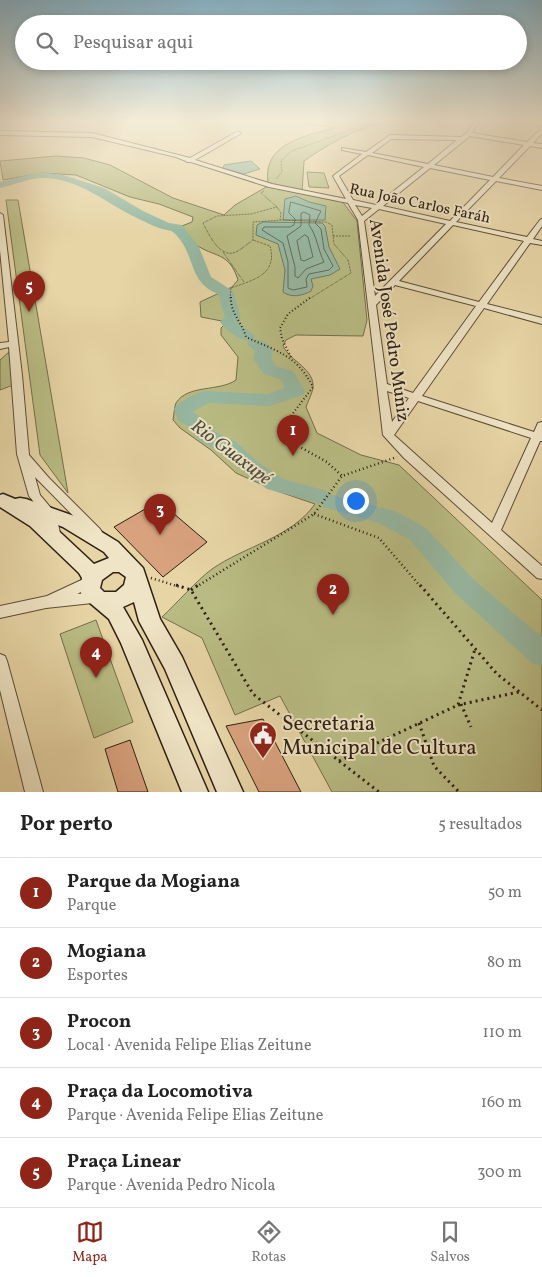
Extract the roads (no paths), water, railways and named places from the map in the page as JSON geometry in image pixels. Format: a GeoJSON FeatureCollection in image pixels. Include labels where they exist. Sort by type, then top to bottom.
{"type":"FeatureCollection","features":[{"type":"Feature","properties":{"kind":"main road"},"geometry":{"type":"LineString","coordinates":[[2,499],[29,500],[50,514],[70,522],[111,547],[133,570],[150,621],[174,664],[230,792]]}},
{"type":"Feature","properties":{"kind":"main road"},"geometry":{"type":"LineString","coordinates":[[2,499],[36,520],[86,568],[95,589],[116,613],[131,640],[195,792]]}},
{"type":"Feature","properties":{"kind":"main road"},"geometry":{"type":"LineString","coordinates":[[95,589],[104,566],[122,564],[133,570]]}},
{"type":"Feature","properties":{"kind":"main road"},"geometry":{"type":"LineString","coordinates":[[95,589],[115,601],[129,595],[136,585],[133,570]]}},
{"type":"Feature","properties":{"kind":"street","name":"Rua João Carlos Faráh"},"geometry":{"type":"LineString","coordinates":[[179,158],[270,186],[350,201],[542,243]]}},
{"type":"Feature","properties":{"kind":"street"},"geometry":{"type":"LineString","coordinates":[[189,161],[194,158]]}},
{"type":"Feature","properties":{"kind":"street","name":"Avenida José Pedro Muniz"},"geometry":{"type":"LineString","coordinates":[[362,158],[336,176],[361,220],[388,435],[542,574]]}},
{"type":"Feature","properties":{"kind":"street"},"geometry":{"type":"LineString","coordinates":[[390,158],[542,188]]}},
{"type":"Feature","properties":{"kind":"street"},"geometry":{"type":"LineString","coordinates":[[361,220],[439,158]]}},
{"type":"Feature","properties":{"kind":"street"},"geometry":{"type":"LineString","coordinates":[[371,305],[516,158]]}},
{"type":"Feature","properties":{"kind":"street"},"geometry":{"type":"LineString","coordinates":[[0,215],[7,345],[29,500]]}},
{"type":"Feature","properties":{"kind":"street"},"geometry":{"type":"LineString","coordinates":[[388,435],[542,221]]}},
{"type":"Feature","properties":{"kind":"street"},"geometry":{"type":"LineString","coordinates":[[394,282],[542,321]]}},
{"type":"Feature","properties":{"kind":"street"},"geometry":{"type":"LineString","coordinates":[[0,356],[7,345]]}},
{"type":"Feature","properties":{"kind":"street"},"geometry":{"type":"LineString","coordinates":[[382,386],[541,433],[494,532]]}},
{"type":"Feature","properties":{"kind":"street"},"geometry":{"type":"LineString","coordinates":[[23,454],[45,481],[111,547]]}},
{"type":"Feature","properties":{"kind":"street"},"geometry":{"type":"LineString","coordinates":[[50,514],[55,539]]}},
{"type":"Feature","properties":{"kind":"street"},"geometry":{"type":"LineString","coordinates":[[46,602],[95,589]]}},
{"type":"Feature","properties":{"kind":"street"},"geometry":{"type":"LineString","coordinates":[[0,612],[95,589]]}},
{"type":"Feature","properties":{"kind":"street"},"geometry":{"type":"LineString","coordinates":[[0,661],[34,792]]}},
{"type":"Feature","properties":{"kind":"water"},"geometry":{"type":"Polygon","coordinates":[[[251,161],[260,169],[244,174],[223,168],[224,165],[251,161]]]}},
{"type":"Feature","properties":{"kind":"water"},"geometry":{"type":"Polygon","coordinates":[[[296,196],[309,202],[326,206],[325,220],[283,220],[285,199],[296,196]]]}},
{"type":"Feature","properties":{"kind":"water"},"geometry":{"type":"Polygon","coordinates":[[[263,222],[322,223],[325,226],[329,247],[340,269],[330,275],[311,279],[313,286],[308,293],[293,296],[286,294],[283,292],[285,270],[278,244],[256,235],[257,225],[263,222]]]}},
{"type":"Feature","properties":{"kind":"waterway","name":"Rio Guaxupé"},"geometry":{"type":"LineString","coordinates":[[0,185],[40,175],[59,177],[100,191],[139,214],[165,226],[177,228],[198,257],[205,279],[215,287],[225,291],[233,318],[228,322],[247,336]]}},
{"type":"Feature","properties":{"kind":"waterway","name":"Rio Guaxupé"},"geometry":{"type":"LineString","coordinates":[[255,344],[264,349],[262,358],[270,370],[287,375],[296,391],[269,400],[205,397],[184,409],[185,416],[196,423],[207,436],[229,447],[251,467],[275,484],[319,497]]}},
{"type":"Feature","properties":{"kind":"waterway","name":"Rio Guaxupé"},"geometry":{"type":"LineString","coordinates":[[331,501],[387,517],[418,534],[465,587],[542,654]]}},
{"type":"Feature","properties":{"kind":"place","name":"Praça Linear"},"geometry":{"type":"Point","coordinates":[29,312]}},
{"type":"Feature","properties":{"kind":"place","name":"Parque da Mogiana"},"geometry":{"type":"Point","coordinates":[293,456]}},
{"type":"Feature","properties":{"kind":"place","name":"Procon"},"geometry":{"type":"Point","coordinates":[160,535]}},
{"type":"Feature","properties":{"kind":"place","name":"Mogiana"},"geometry":{"type":"Point","coordinates":[333,615]}},
{"type":"Feature","properties":{"kind":"place","name":"Praça da Locomotiva"},"geometry":{"type":"Point","coordinates":[96,678]}},
{"type":"Feature","properties":{"kind":"place","name":"Secretaria Municipal de Cultura"},"geometry":{"type":"Point","coordinates":[263,759]}}]}
